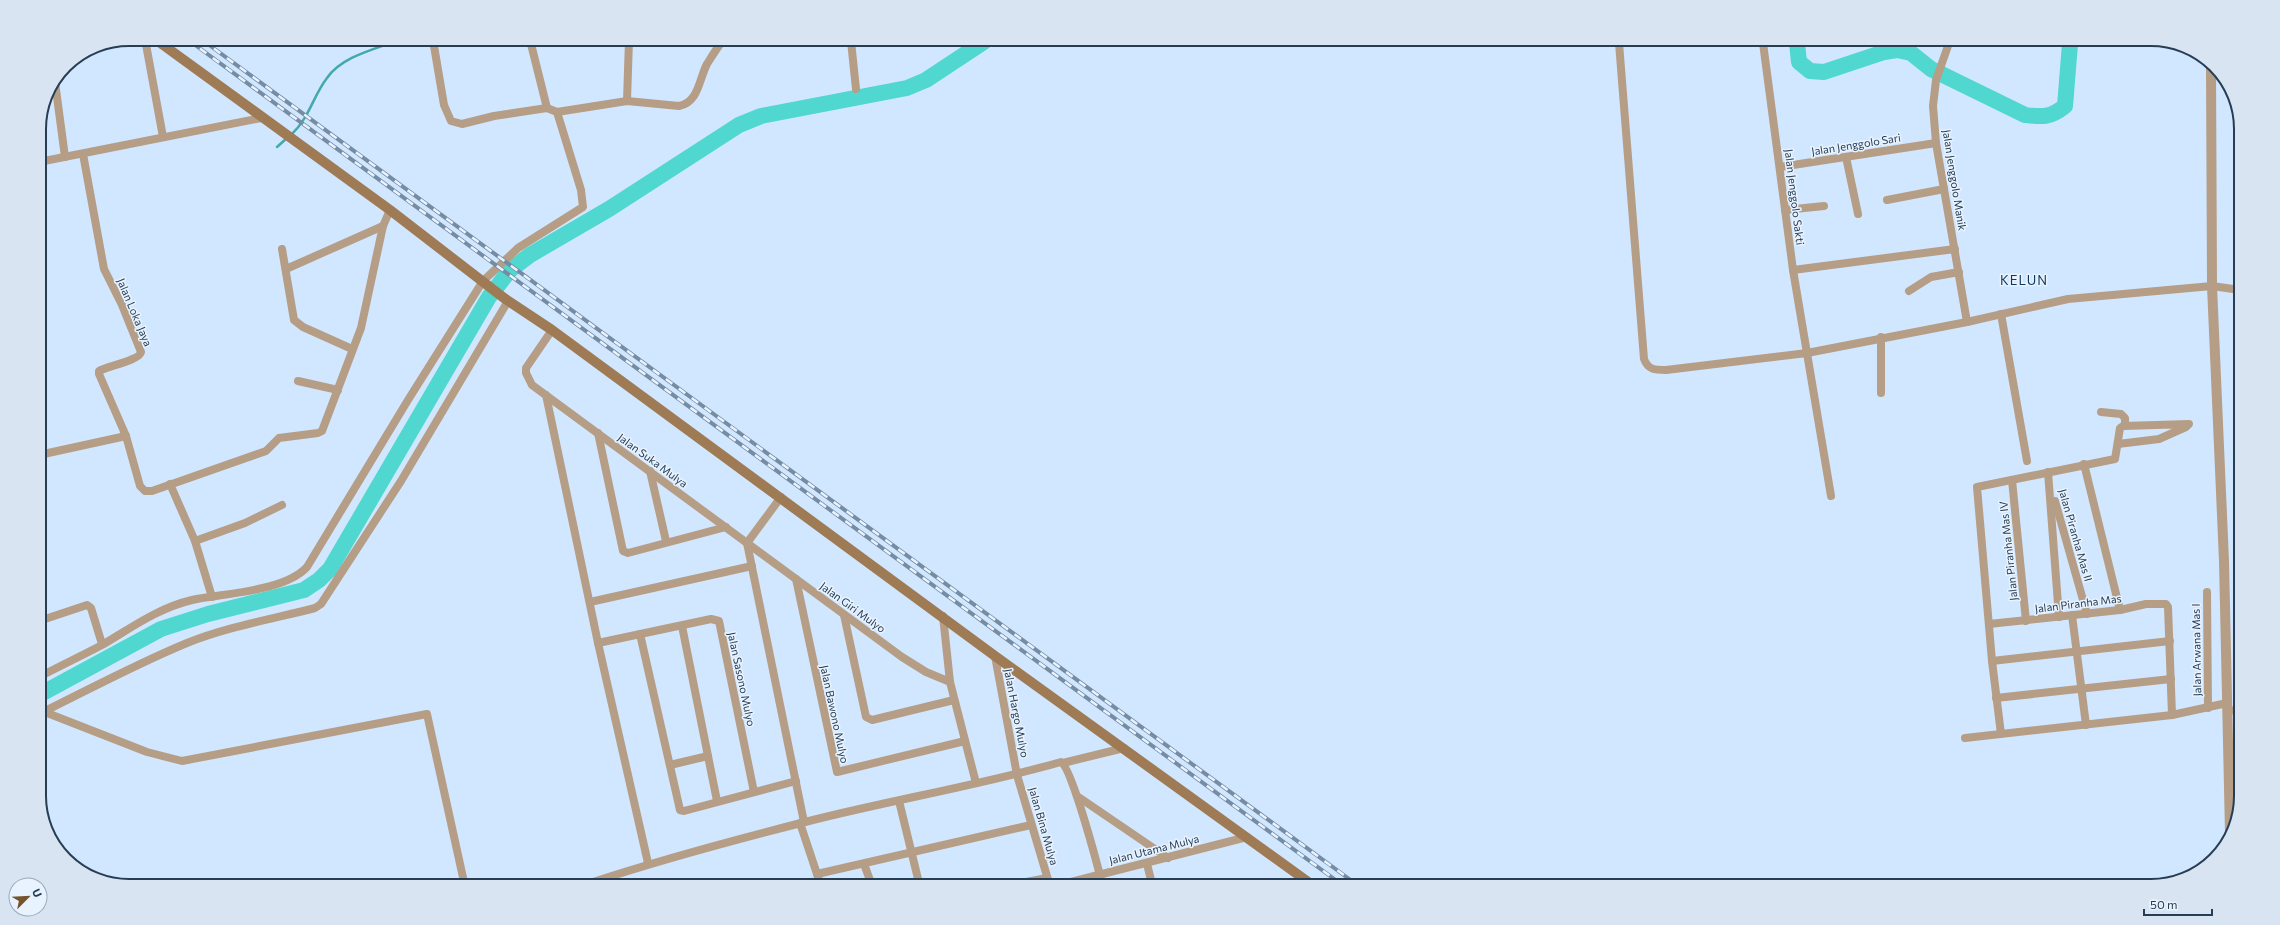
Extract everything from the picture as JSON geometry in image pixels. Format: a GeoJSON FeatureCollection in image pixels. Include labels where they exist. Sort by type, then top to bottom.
{"type":"FeatureCollection","features":[{"type":"Feature","properties":{"kind":"main road"},"geometry":{"type":"LineString","coordinates":[[164,46],[261,118],[295,140],[390,210],[506,299],[552,330],[943,616],[995,656],[1304,879]]}},
{"type":"Feature","properties":{"kind":"street"},"geometry":{"type":"LineString","coordinates":[[146,46],[163,137]]}},
{"type":"Feature","properties":{"kind":"street"},"geometry":{"type":"LineString","coordinates":[[434,46],[444,105],[451,121],[462,124],[494,116],[547,108],[558,112],[627,101],[679,106],[690,102],[694,97],[707,65],[719,46]]}},
{"type":"Feature","properties":{"kind":"street"},"geometry":{"type":"LineString","coordinates":[[532,46],[547,108]]}},
{"type":"Feature","properties":{"kind":"street"},"geometry":{"type":"LineString","coordinates":[[627,101],[630,46]]}},
{"type":"Feature","properties":{"kind":"street"},"geometry":{"type":"LineString","coordinates":[[852,46],[856,89]]}},
{"type":"Feature","properties":{"kind":"street"},"geometry":{"type":"LineString","coordinates":[[1619,46],[1644,359],[1646,365],[1653,369],[1666,370],[1807,352],[1967,322],[2068,299],[2212,286],[2234,289]]}},
{"type":"Feature","properties":{"kind":"street","name":"Jalan Jenggolo Sakti"},"geometry":{"type":"LineString","coordinates":[[1763,46],[1793,270],[1831,496]]}},
{"type":"Feature","properties":{"kind":"street","name":"Jalan Jenggolo Manik"},"geometry":{"type":"LineString","coordinates":[[1948,46],[1936,80],[1933,106],[1936,143],[1967,322]]}},
{"type":"Feature","properties":{"kind":"street"},"geometry":{"type":"LineString","coordinates":[[2211,71],[2212,286],[2233,807]]}},
{"type":"Feature","properties":{"kind":"street"},"geometry":{"type":"LineString","coordinates":[[55,91],[65,157]]}},
{"type":"Feature","properties":{"kind":"street"},"geometry":{"type":"LineString","coordinates":[[46,673],[160,611],[191,600],[264,588],[297,575],[307,567],[408,400],[485,283],[518,248],[583,207],[582,190],[558,112]]}},
{"type":"Feature","properties":{"kind":"street"},"geometry":{"type":"LineString","coordinates":[[46,161],[261,118]]}},
{"type":"Feature","properties":{"kind":"street","name":"Jalan Jenggolo Sari"},"geometry":{"type":"LineString","coordinates":[[1780,167],[1936,143]]}},
{"type":"Feature","properties":{"kind":"street","name":"Jalan Loka Jaya"},"geometry":{"type":"LineString","coordinates":[[83,154],[104,269],[122,305],[141,352],[137,358],[108,366],[98,373],[126,436],[140,486],[145,491],[152,491],[170,484]]}},
{"type":"Feature","properties":{"kind":"street"},"geometry":{"type":"LineString","coordinates":[[1846,157],[1858,214]]}},
{"type":"Feature","properties":{"kind":"street"},"geometry":{"type":"LineString","coordinates":[[1887,200],[1944,189]]}},
{"type":"Feature","properties":{"kind":"street"},"geometry":{"type":"LineString","coordinates":[[1785,210],[1824,206]]}},
{"type":"Feature","properties":{"kind":"street"},"geometry":{"type":"LineString","coordinates":[[212,597],[195,541],[170,484],[266,451],[279,438],[318,433],[324,427],[352,349],[362,328],[384,226],[390,210]]}},
{"type":"Feature","properties":{"kind":"street"},"geometry":{"type":"LineString","coordinates":[[286,269],[384,226]]}},
{"type":"Feature","properties":{"kind":"street"},"geometry":{"type":"LineString","coordinates":[[282,249],[294,320],[303,327],[352,349]]}},
{"type":"Feature","properties":{"kind":"street"},"geometry":{"type":"LineString","coordinates":[[1793,270],[1955,249]]}},
{"type":"Feature","properties":{"kind":"street"},"geometry":{"type":"LineString","coordinates":[[1908,291],[1931,277],[1959,272]]}},
{"type":"Feature","properties":{"kind":"street"},"geometry":{"type":"LineString","coordinates":[[46,709],[100,682],[187,643],[212,634],[315,608],[321,604],[401,481],[506,299]]}},
{"type":"Feature","properties":{"kind":"street"},"geometry":{"type":"LineString","coordinates":[[2001,314],[2027,461]]}},
{"type":"Feature","properties":{"kind":"street"},"geometry":{"type":"LineString","coordinates":[[552,330],[528,365],[526,373],[532,385],[546,395],[598,643],[648,863]]}},
{"type":"Feature","properties":{"kind":"street"},"geometry":{"type":"LineString","coordinates":[[1881,337],[1881,393]]}},
{"type":"Feature","properties":{"kind":"street"},"geometry":{"type":"LineString","coordinates":[[298,381],[338,390]]}},
{"type":"Feature","properties":{"kind":"street","name":"Jalan Suka Mulya"},"geometry":{"type":"LineString","coordinates":[[546,395],[747,543]]}},
{"type":"Feature","properties":{"kind":"street"},"geometry":{"type":"LineString","coordinates":[[2101,412],[2121,414],[2125,418],[2125,426]]}},
{"type":"Feature","properties":{"kind":"street"},"geometry":{"type":"LineString","coordinates":[[2001,734],[1992,661],[1976,488],[1978,486],[2115,459],[2120,428],[2125,426],[2188,424],[2186,427],[2158,439],[2118,444]]}},
{"type":"Feature","properties":{"kind":"street"},"geometry":{"type":"LineString","coordinates":[[598,433],[623,551],[628,553],[666,541],[726,527]]}},
{"type":"Feature","properties":{"kind":"street"},"geometry":{"type":"LineString","coordinates":[[46,453],[126,436]]}},
{"type":"Feature","properties":{"kind":"street"},"geometry":{"type":"LineString","coordinates":[[2084,464],[2120,610]]}},
{"type":"Feature","properties":{"kind":"street"},"geometry":{"type":"LineString","coordinates":[[650,471],[666,541]]}},
{"type":"Feature","properties":{"kind":"street"},"geometry":{"type":"LineString","coordinates":[[2048,472],[2059,617]]}},
{"type":"Feature","properties":{"kind":"street","name":"Jalan Piranha Mas IV"},"geometry":{"type":"LineString","coordinates":[[2012,480],[2026,621]]}},
{"type":"Feature","properties":{"kind":"street","name":"Jalan Piranha Mas II"},"geometry":{"type":"LineString","coordinates":[[2050,485],[2087,614]]}},
{"type":"Feature","properties":{"kind":"street"},"geometry":{"type":"LineString","coordinates":[[781,497],[747,543],[796,781],[802,823],[819,879]]}},
{"type":"Feature","properties":{"kind":"street"},"geometry":{"type":"LineString","coordinates":[[195,541],[245,523],[282,505]]}},
{"type":"Feature","properties":{"kind":"street","name":"Jalan Giri Mulyo"},"geometry":{"type":"LineString","coordinates":[[747,543],[916,666],[950,682]]}},
{"type":"Feature","properties":{"kind":"street"},"geometry":{"type":"LineString","coordinates":[[590,602],[752,566]]}},
{"type":"Feature","properties":{"kind":"street","name":"Jalan Bawono Mulyo"},"geometry":{"type":"LineString","coordinates":[[796,579],[837,772],[965,741]]}},
{"type":"Feature","properties":{"kind":"street","name":"Jalan Arwana Mas I"},"geometry":{"type":"LineString","coordinates":[[2207,592],[2208,708]]}},
{"type":"Feature","properties":{"kind":"street","name":"Jalan Piranha Mas"},"geometry":{"type":"LineString","coordinates":[[1989,624],[2120,610],[2159,603],[2168,607],[2170,641]]}},
{"type":"Feature","properties":{"kind":"street"},"geometry":{"type":"LineString","coordinates":[[46,619],[87,605],[91,608],[102,644]]}},
{"type":"Feature","properties":{"kind":"street"},"geometry":{"type":"LineString","coordinates":[[844,615],[866,717],[872,720],[954,700]]}},
{"type":"Feature","properties":{"kind":"street"},"geometry":{"type":"LineString","coordinates":[[2072,615],[2086,725]]}},
{"type":"Feature","properties":{"kind":"street"},"geometry":{"type":"LineString","coordinates":[[943,616],[950,682],[976,783]]}},
{"type":"Feature","properties":{"kind":"street","name":"Jalan Sasono Mulyo"},"geometry":{"type":"LineString","coordinates":[[598,643],[711,619],[719,622],[754,792]]}},
{"type":"Feature","properties":{"kind":"street"},"geometry":{"type":"LineString","coordinates":[[682,626],[717,801]]}},
{"type":"Feature","properties":{"kind":"street"},"geometry":{"type":"LineString","coordinates":[[640,634],[681,811],[796,781]]}},
{"type":"Feature","properties":{"kind":"street"},"geometry":{"type":"LineString","coordinates":[[1992,661],[2077,653],[2170,641],[2172,715]]}},
{"type":"Feature","properties":{"kind":"street","name":"Jalan Hargo Mulyo"},"geometry":{"type":"LineString","coordinates":[[995,656],[1017,775]]}},
{"type":"Feature","properties":{"kind":"street"},"geometry":{"type":"LineString","coordinates":[[1996,698],[2171,679]]}},
{"type":"Feature","properties":{"kind":"street"},"geometry":{"type":"LineString","coordinates":[[1965,738],[2172,715],[2208,708],[2230,708]]}},
{"type":"Feature","properties":{"kind":"street"},"geometry":{"type":"LineString","coordinates":[[46,714],[147,752],[185,760],[427,714],[463,879]]}},
{"type":"Feature","properties":{"kind":"street"},"geometry":{"type":"LineString","coordinates":[[602,879],[648,863],[802,823],[1017,775],[1124,748]]}},
{"type":"Feature","properties":{"kind":"street"},"geometry":{"type":"LineString","coordinates":[[670,765],[708,756]]}},
{"type":"Feature","properties":{"kind":"street"},"geometry":{"type":"LineString","coordinates":[[1063,763],[1067,767],[1077,796],[1101,879]]}},
{"type":"Feature","properties":{"kind":"street","name":"Jalan Bina Mulya"},"geometry":{"type":"LineString","coordinates":[[1017,775],[1047,879]]}},
{"type":"Feature","properties":{"kind":"street"},"geometry":{"type":"LineString","coordinates":[[1077,796],[1168,858]]}},
{"type":"Feature","properties":{"kind":"street"},"geometry":{"type":"LineString","coordinates":[[899,801],[918,879]]}},
{"type":"Feature","properties":{"kind":"street"},"geometry":{"type":"LineString","coordinates":[[817,874],[1031,826]]}},
{"type":"Feature","properties":{"kind":"street","name":"Jalan Utama Mulya"},"geometry":{"type":"LineString","coordinates":[[1082,879],[1147,864],[1247,837]]}},
{"type":"Feature","properties":{"kind":"street"},"geometry":{"type":"LineString","coordinates":[[864,864],[870,879]]}},
{"type":"Feature","properties":{"kind":"street"},"geometry":{"type":"LineString","coordinates":[[1147,864],[1151,879]]}},
{"type":"Feature","properties":{"kind":"waterway"},"geometry":{"type":"LineString","coordinates":[[291,135],[303,121],[322,85],[333,70],[360,54],[382,46]]}},
{"type":"Feature","properties":{"kind":"waterway"},"geometry":{"type":"LineString","coordinates":[[46,691],[161,629],[208,614],[304,590],[319,580],[330,569],[489,297],[510,270],[530,255],[609,209],[739,125],[761,116],[907,88],[926,80],[977,46]]}},
{"type":"Feature","properties":{"kind":"waterway"},"geometry":{"type":"LineString","coordinates":[[1797,46],[1799,62],[1810,71],[1824,72],[1884,52],[1897,50],[1911,53],[1931,69],[2025,115],[2042,116],[2055,113],[2065,106],[2070,46]]}},
{"type":"Feature","properties":{"kind":"waterway"},"geometry":{"type":"LineString","coordinates":[[277,147],[287,138]]}},
{"type":"Feature","properties":{"kind":"railway"},"geometry":{"type":"LineString","coordinates":[[197,46],[1334,879]]}},
{"type":"Feature","properties":{"kind":"railway"},"geometry":{"type":"LineString","coordinates":[[211,46],[1349,879]]}},
{"type":"Feature","properties":{"kind":"district","name":"KELUN"},"geometry":{"type":"Point","coordinates":[2024,280]}}]}
